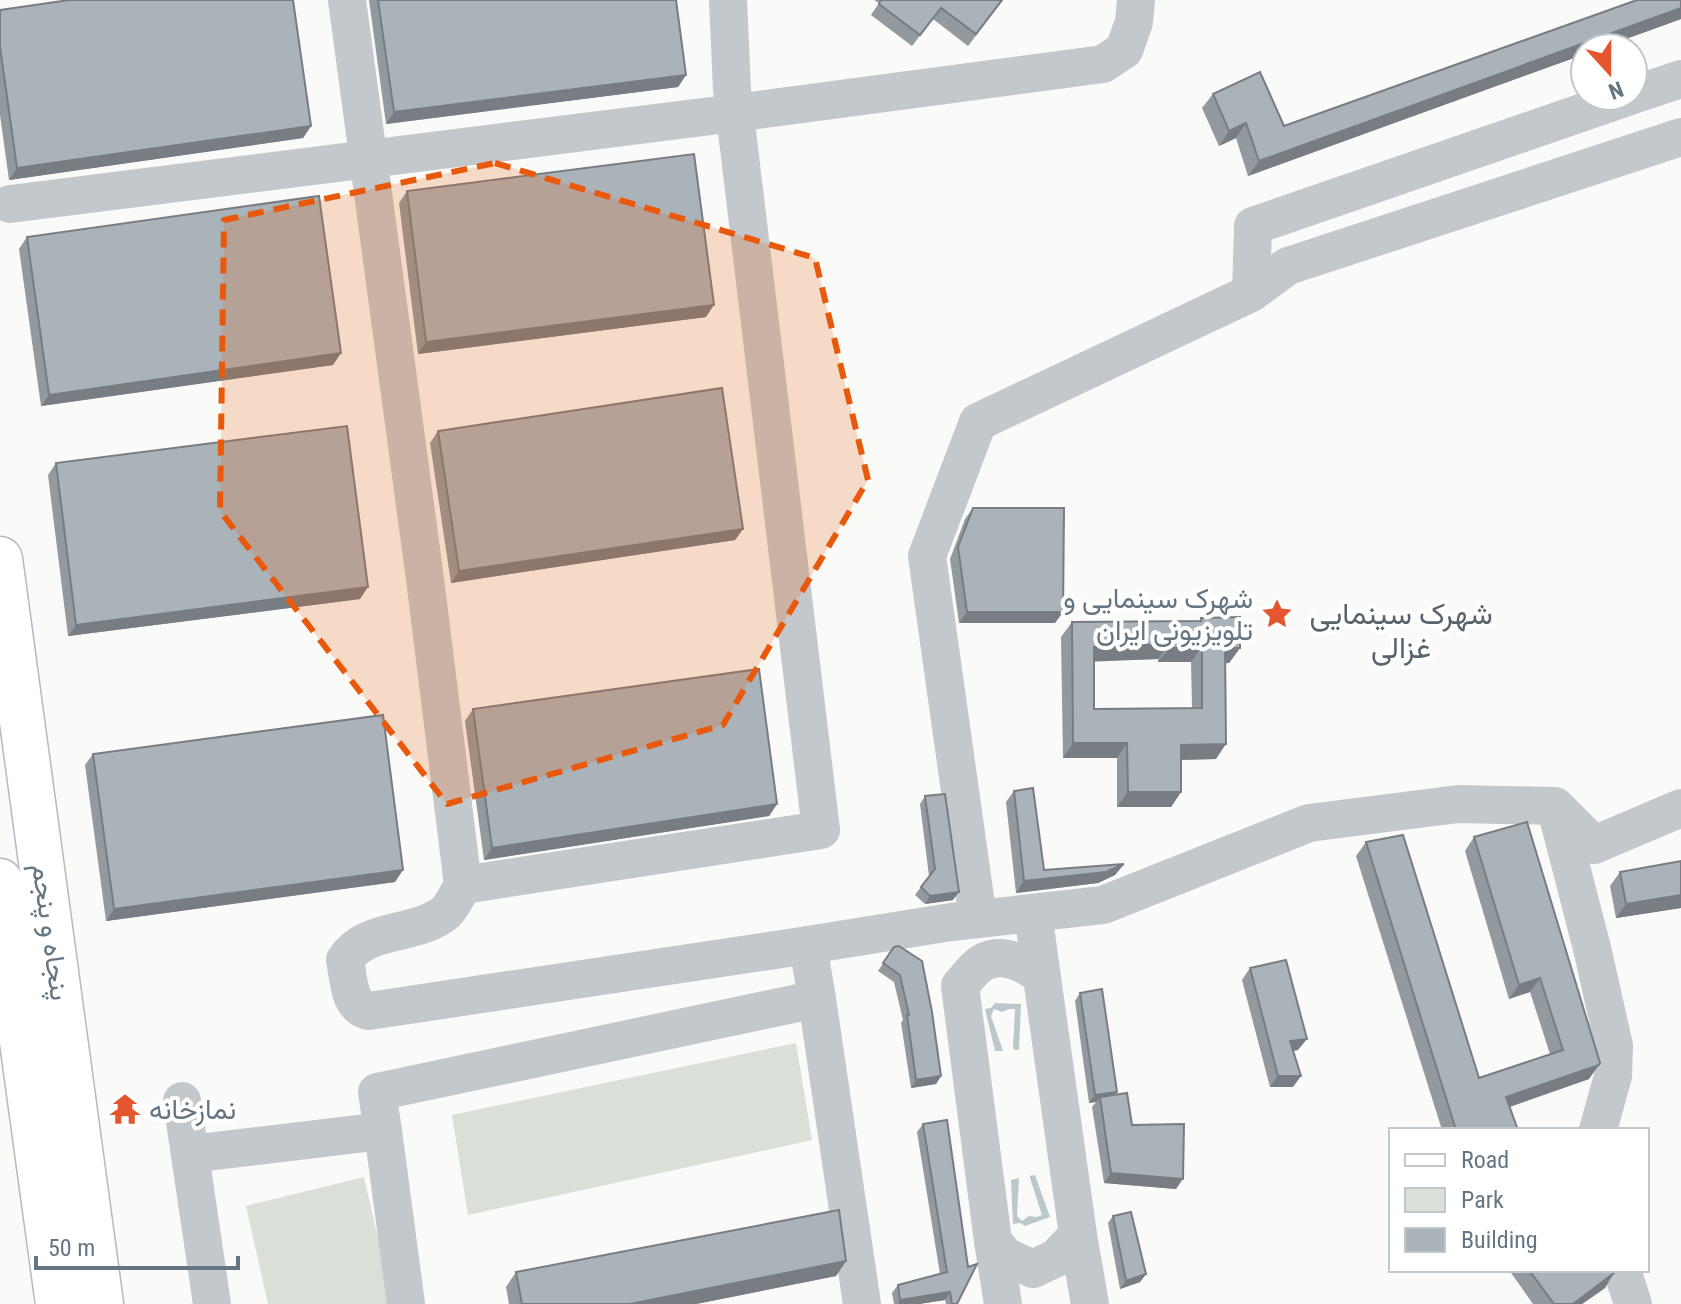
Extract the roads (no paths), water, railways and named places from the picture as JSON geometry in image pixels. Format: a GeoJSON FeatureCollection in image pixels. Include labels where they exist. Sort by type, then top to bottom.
{"type":"FeatureCollection","features":[{"type":"Feature","properties":{"kind":"main road","name":"پنجاه و پنجم"},"geometry":{"type":"LineString","coordinates":[[0,559],[101,1304]]}},
{"type":"Feature","properties":{"kind":"main road","name":"پنجاه و پنجم"},"geometry":{"type":"LineString","coordinates":[[0,881],[58,1304]]}},
{"type":"Feature","properties":{"kind":"lane"},"geometry":{"type":"LineString","coordinates":[[347,0],[463,885],[446,911],[425,924],[361,942],[351,950],[345,960],[354,1003],[360,1010],[965,921],[1103,905],[1309,823],[1458,804],[1555,806],[1594,845],[1681,808]]}},
{"type":"Feature","properties":{"kind":"lane"},"geometry":{"type":"LineString","coordinates":[[463,885],[821,830],[732,90],[728,0]]}},
{"type":"Feature","properties":{"kind":"lane"},"geometry":{"type":"LineString","coordinates":[[10,204],[1103,64],[1124,50],[1134,22],[1136,0]]}},
{"type":"Feature","properties":{"kind":"lane"},"geometry":{"type":"LineString","coordinates":[[1649,90],[1681,79]]}},
{"type":"Feature","properties":{"kind":"lane"},"geometry":{"type":"LineString","coordinates":[[1251,293],[1253,226],[1585,112]]}},
{"type":"Feature","properties":{"kind":"lane"},"geometry":{"type":"LineString","coordinates":[[1003,1304],[960,986],[965,921],[927,556],[978,422],[1251,293],[1288,266],[1681,137]]}},
{"type":"Feature","properties":{"kind":"lane"},"geometry":{"type":"LineString","coordinates":[[1555,806],[1614,1046],[1613,1076],[1599,1128]]}},
{"type":"Feature","properties":{"kind":"lane"},"geometry":{"type":"LineString","coordinates":[[1033,913],[1090,1304]]}},
{"type":"Feature","properties":{"kind":"lane"},"geometry":{"type":"LineString","coordinates":[[808,945],[862,1304]]}},
{"type":"Feature","properties":{"kind":"lane"},"geometry":{"type":"LineString","coordinates":[[960,986],[978,965],[997,956],[1025,964],[1042,976]]}},
{"type":"Feature","properties":{"kind":"lane"},"geometry":{"type":"LineString","coordinates":[[406,1304],[377,1092],[817,999]]}},
{"type":"Feature","properties":{"kind":"lane"},"geometry":{"type":"LineString","coordinates":[[182,1101],[212,1304]]}},
{"type":"Feature","properties":{"kind":"lane"},"geometry":{"type":"LineString","coordinates":[[190,1154],[383,1131]]}},
{"type":"Feature","properties":{"kind":"lane"},"geometry":{"type":"LineString","coordinates":[[993,1241],[1005,1256],[1033,1269],[1056,1258],[1078,1235]]}},
{"type":"Feature","properties":{"kind":"lane"},"geometry":{"type":"LineString","coordinates":[[1623,1272],[1633,1304]]}},
{"type":"Feature","properties":{"kind":"place","name":"شهرک سینمایی و تلویزیونی ایران"},"geometry":{"type":"Point","coordinates":[1277,614]}},
{"type":"Feature","properties":{"kind":"place","name":"نمازخانه"},"geometry":{"type":"Point","coordinates":[125,1109]}},
{"type":"Feature","properties":{"kind":"district","name":"شهرک سینمایی غزالی"},"geometry":{"type":"Point","coordinates":[1401,630]}}]}
